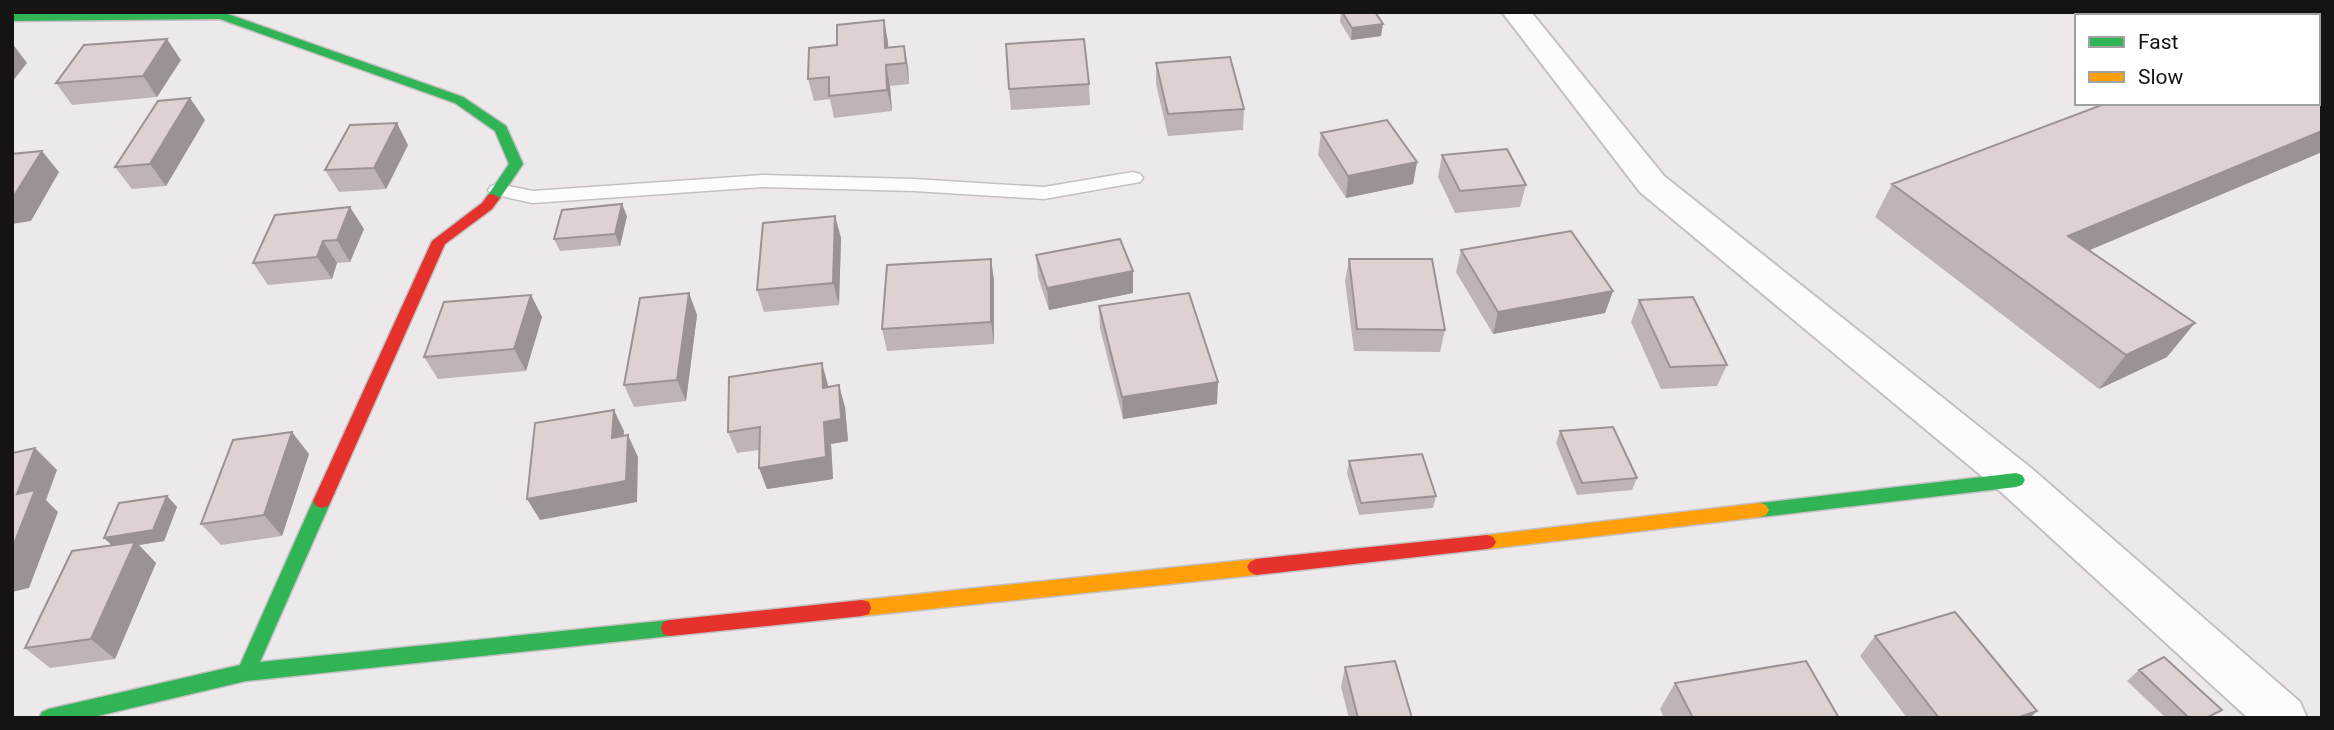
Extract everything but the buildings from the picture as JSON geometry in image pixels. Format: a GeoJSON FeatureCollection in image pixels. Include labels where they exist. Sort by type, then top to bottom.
{"type":"FeatureCollection","features":[{"type":"Feature","properties":{"kind":"street"},"geometry":{"type":"LineString","coordinates":[[1516,12],[1652,184],[2016,480],[2283,718]]}},
{"type":"Feature","properties":{"kind":"street"},"geometry":{"type":"LineString","coordinates":[[12,17],[221,15],[459,100],[501,129],[516,164],[487,206],[439,241],[246,672]]}},
{"type":"Feature","properties":{"kind":"street"},"geometry":{"type":"LineString","coordinates":[[49,718],[246,672],[1395,553],[2016,480]]}},
{"type":"Feature","properties":{"kind":"lane"},"geometry":{"type":"LineString","coordinates":[[498,190],[533,197],[763,181],[914,185],[1044,193],[1133,178]]}},
{"type":"Feature","properties":{"kind":"traffic: fast"},"geometry":{"type":"LineString","coordinates":[[12,17],[221,15],[459,100],[501,129],[516,164],[493,198]]}},
{"type":"Feature","properties":{"kind":"traffic: fast"},"geometry":{"type":"LineString","coordinates":[[1760,510],[2016,480]]}},
{"type":"Feature","properties":{"kind":"traffic: fast"},"geometry":{"type":"LineString","coordinates":[[246,672],[322,501]]}},
{"type":"Feature","properties":{"kind":"traffic: fast"},"geometry":{"type":"LineString","coordinates":[[49,718],[246,672],[670,628]]}},
{"type":"Feature","properties":{"kind":"traffic: slow"},"geometry":{"type":"LineString","coordinates":[[1487,542],[1760,510]]}},
{"type":"Feature","properties":{"kind":"traffic: slow"},"geometry":{"type":"LineString","coordinates":[[862,608],[1256,567]]}},
{"type":"Feature","properties":{"kind":"traffic: jam"},"geometry":{"type":"LineString","coordinates":[[322,501],[439,241],[487,206],[493,198]]}},
{"type":"Feature","properties":{"kind":"traffic: jam"},"geometry":{"type":"LineString","coordinates":[[1256,567],[1487,542]]}},
{"type":"Feature","properties":{"kind":"traffic: jam"},"geometry":{"type":"LineString","coordinates":[[670,628],[862,608]]}}]}
